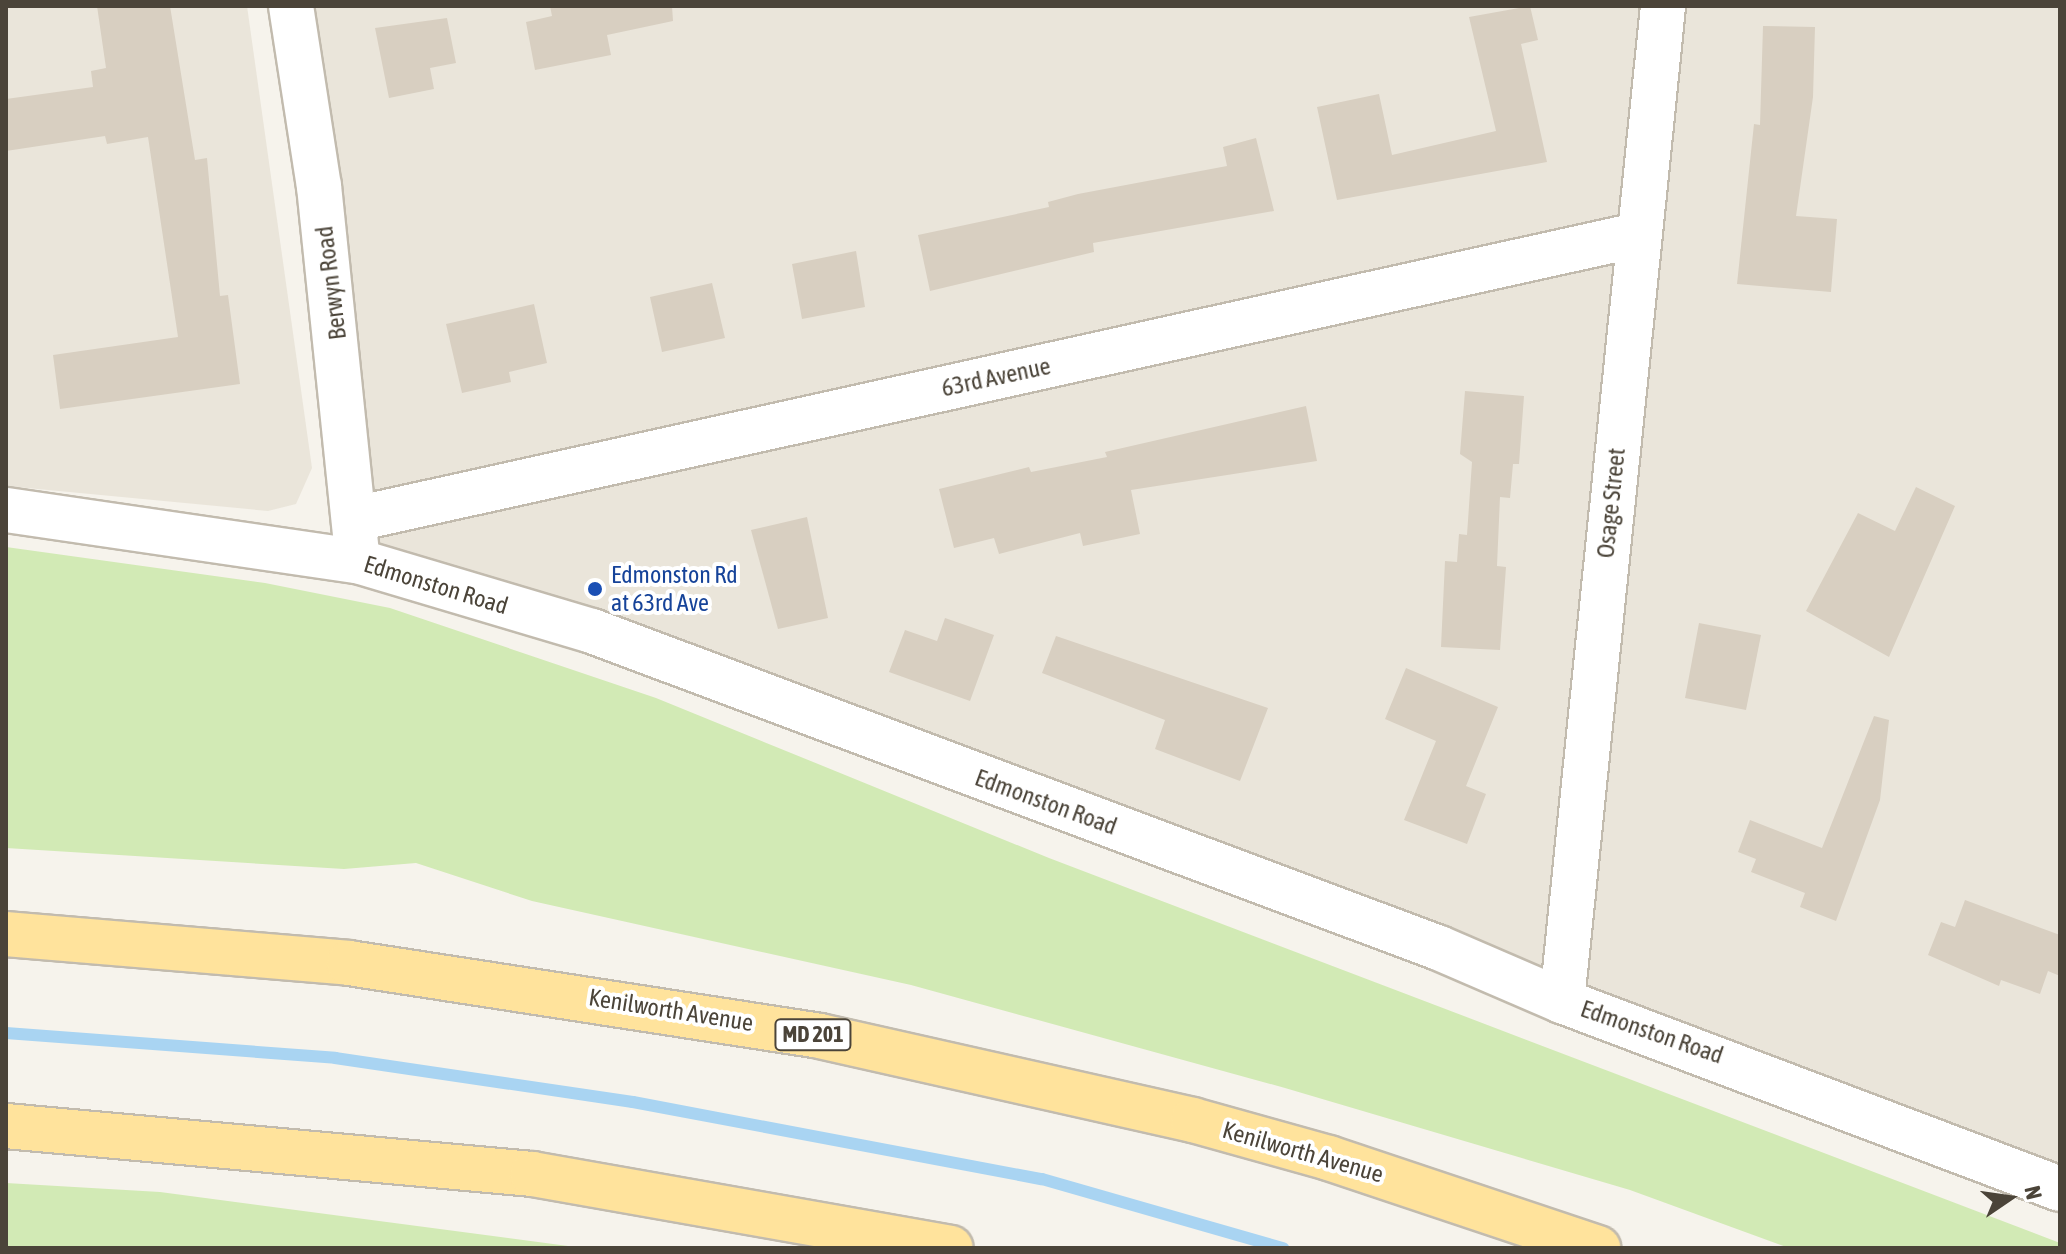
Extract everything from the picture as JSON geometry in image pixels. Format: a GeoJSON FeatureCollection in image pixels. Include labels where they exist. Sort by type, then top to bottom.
{"type":"FeatureCollection","features":[{"type":"Feature","properties":{"kind":"main road","name":"Kenilworth Avenue"},"geometry":{"type":"LineString","coordinates":[[6,934],[349,963],[820,1036],[1193,1120],[1329,1158],[1598,1248]]}},
{"type":"Feature","properties":{"kind":"main road"},"geometry":{"type":"LineString","coordinates":[[6,1126],[532,1174],[951,1248]]}},
{"type":"Feature","properties":{"kind":"street","name":"Berwyn Road"},"geometry":{"type":"LineString","coordinates":[[291,6],[319,186],[356,540]]}},
{"type":"Feature","properties":{"kind":"street","name":"Osage Street"},"geometry":{"type":"LineString","coordinates":[[1562,1001],[1637,235],[1663,6]]}},
{"type":"Feature","properties":{"kind":"street","name":"63rd Avenue"},"geometry":{"type":"LineString","coordinates":[[356,540],[1637,235]]}},
{"type":"Feature","properties":{"kind":"street","name":"Edmonston Road"},"geometry":{"type":"LineString","coordinates":[[6,510],[356,540],[1439,948],[1562,1001],[2060,1189]]}},
{"type":"Feature","properties":{"kind":"shaded area"},"geometry":{"type":"Polygon","coordinates":[[[6,6],[247,6],[312,468],[296,504],[268,511],[6,486],[6,6]]]}},
{"type":"Feature","properties":{"kind":"shaded area"},"geometry":{"type":"Polygon","coordinates":[[[291,6],[2060,6],[2060,1189],[357,561],[291,6]]]}},
{"type":"Feature","properties":{"kind":"green space"},"geometry":{"type":"Polygon","coordinates":[[[6,547],[265,583],[390,608],[656,698],[1049,858],[2060,1243],[2060,1248],[1789,1248],[1630,1190],[1285,1088],[911,985],[532,901],[416,863],[344,869],[6,848],[6,547]]]}},
{"type":"Feature","properties":{"kind":"green space"},"geometry":{"type":"Polygon","coordinates":[[[6,1183],[160,1192],[583,1248],[6,1248],[6,1183]]]}},
{"type":"Feature","properties":{"kind":"building"},"geometry":{"type":"Polygon","coordinates":[[[97,6],[170,6],[195,160],[207,158],[220,296],[228,295],[240,384],[60,409],[53,355],[178,337],[148,137],[107,144],[105,136],[6,151],[6,99],[93,87],[91,71],[106,68],[97,6]]]}},
{"type":"Feature","properties":{"kind":"building"},"geometry":{"type":"Polygon","coordinates":[[[550,6],[672,6],[673,21],[607,35],[611,55],[535,70],[526,22],[552,16],[550,6]]]}},
{"type":"Feature","properties":{"kind":"building"},"geometry":{"type":"Polygon","coordinates":[[[1530,6],[1538,40],[1521,44],[1547,162],[1337,200],[1317,107],[1379,94],[1392,155],[1496,131],[1469,17],[1530,6]]]}},
{"type":"Feature","properties":{"kind":"building"},"geometry":{"type":"Polygon","coordinates":[[[447,18],[456,63],[430,68],[434,89],[389,98],[375,28],[447,18]]]}},
{"type":"Feature","properties":{"kind":"building"},"geometry":{"type":"Polygon","coordinates":[[[1763,26],[1815,27],[1813,97],[1796,216],[1837,219],[1831,292],[1737,284],[1754,124],[1760,125],[1763,26]]]}},
{"type":"Feature","properties":{"kind":"building"},"geometry":{"type":"Polygon","coordinates":[[[1256,138],[1274,211],[1093,243],[1094,252],[930,291],[918,235],[1049,207],[1048,202],[1078,194],[1227,166],[1223,147],[1256,138]]]}},
{"type":"Feature","properties":{"kind":"building"},"geometry":{"type":"Polygon","coordinates":[[[856,251],[865,307],[802,319],[792,264],[856,251]]]}},
{"type":"Feature","properties":{"kind":"building"},"geometry":{"type":"Polygon","coordinates":[[[712,283],[725,338],[662,352],[650,297],[712,283]]]}},
{"type":"Feature","properties":{"kind":"building"},"geometry":{"type":"Polygon","coordinates":[[[534,304],[547,363],[509,372],[511,382],[462,393],[446,324],[534,304]]]}},
{"type":"Feature","properties":{"kind":"building"},"geometry":{"type":"Polygon","coordinates":[[[1465,391],[1524,396],[1519,464],[1513,464],[1510,498],[1500,497],[1497,566],[1506,567],[1500,650],[1441,647],[1445,561],[1457,562],[1459,534],[1467,535],[1472,462],[1460,454],[1465,391]]]}},
{"type":"Feature","properties":{"kind":"building"},"geometry":{"type":"Polygon","coordinates":[[[1306,406],[1317,461],[1131,490],[1140,534],[1083,546],[1080,533],[999,554],[994,538],[954,548],[939,489],[1029,467],[1031,472],[1107,457],[1105,452],[1306,406]]]}},
{"type":"Feature","properties":{"kind":"building"},"geometry":{"type":"Polygon","coordinates":[[[1916,487],[1955,506],[1889,657],[1806,611],[1858,513],[1895,531],[1916,487]]]}},
{"type":"Feature","properties":{"kind":"building"},"geometry":{"type":"Polygon","coordinates":[[[807,517],[828,618],[778,629],[751,530],[807,517]]]}},
{"type":"Feature","properties":{"kind":"building"},"geometry":{"type":"Polygon","coordinates":[[[945,618],[994,635],[970,701],[889,672],[905,630],[937,641],[945,618]]]}},
{"type":"Feature","properties":{"kind":"building"},"geometry":{"type":"Polygon","coordinates":[[[1699,623],[1761,635],[1746,710],[1685,698],[1699,623]]]}},
{"type":"Feature","properties":{"kind":"building"},"geometry":{"type":"Polygon","coordinates":[[[1056,636],[1268,708],[1240,781],[1155,749],[1165,720],[1042,673],[1056,636]]]}},
{"type":"Feature","properties":{"kind":"building"},"geometry":{"type":"Polygon","coordinates":[[[1406,668],[1498,707],[1466,786],[1486,794],[1467,844],[1404,820],[1436,741],[1385,719],[1406,668]]]}},
{"type":"Feature","properties":{"kind":"building"},"geometry":{"type":"Polygon","coordinates":[[[1874,716],[1889,720],[1880,800],[1836,921],[1800,907],[1805,893],[1751,872],[1756,859],[1738,852],[1750,820],[1822,848],[1874,716]]]}},
{"type":"Feature","properties":{"kind":"building"},"geometry":{"type":"Polygon","coordinates":[[[1965,900],[2060,935],[2060,976],[2048,971],[2040,994],[2001,980],[1999,986],[1928,955],[1941,922],[1955,927],[1965,900]]]}},
{"type":"Feature","properties":{"kind":"waterway"},"geometry":{"type":"LineString","coordinates":[[6,1033],[335,1058],[633,1102],[1042,1179],[1283,1248]]}},
{"type":"Feature","properties":{"kind":"place","name":"Edmonston Rd at 63rd Ave"},"geometry":{"type":"Point","coordinates":[595,589]}}]}
